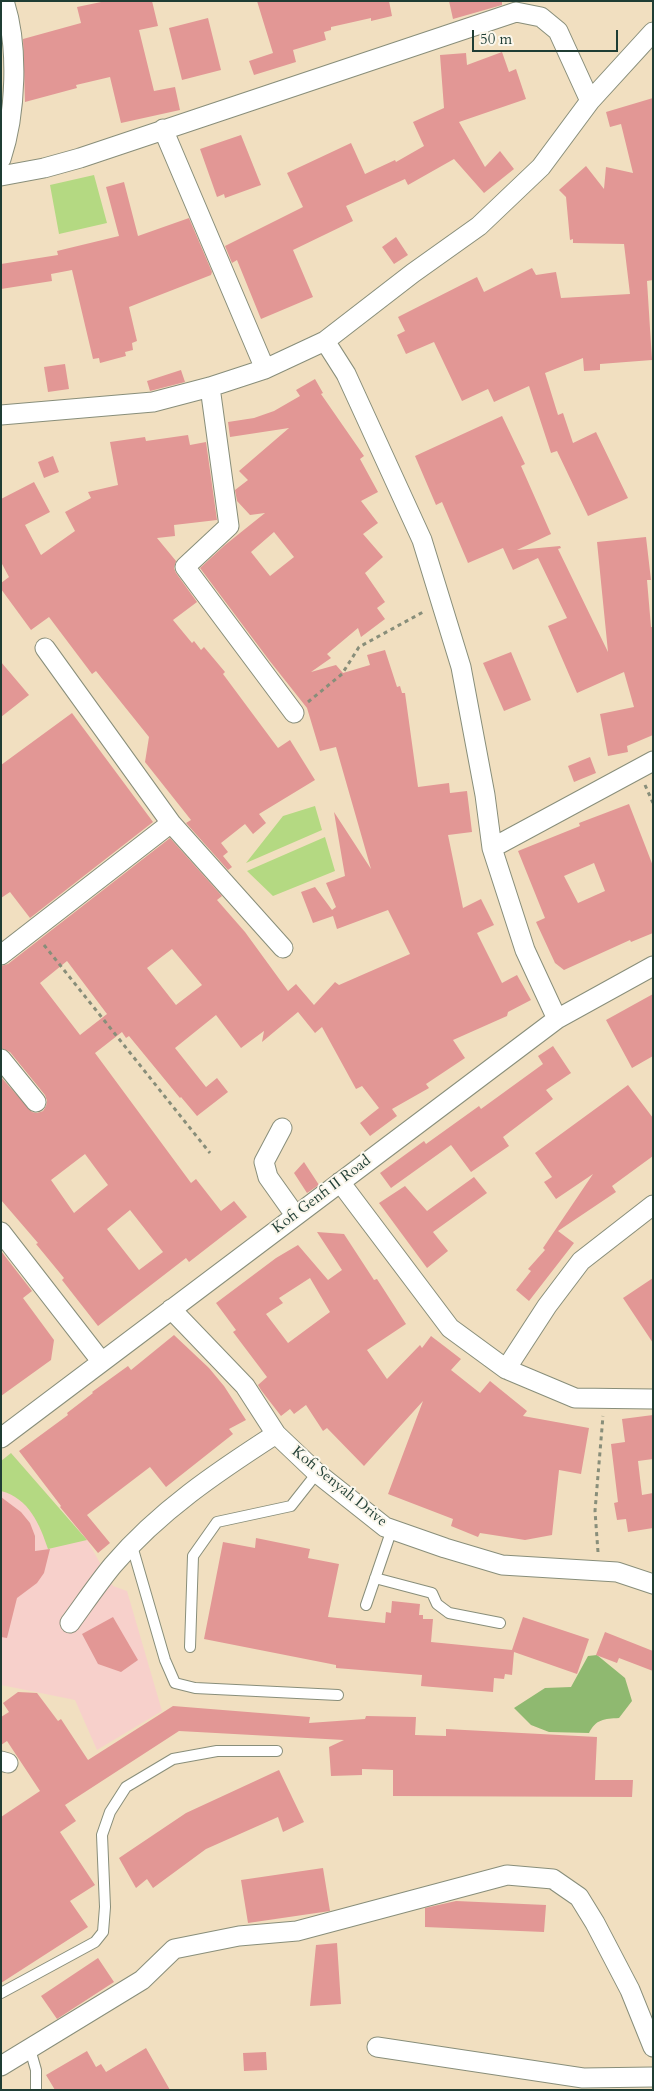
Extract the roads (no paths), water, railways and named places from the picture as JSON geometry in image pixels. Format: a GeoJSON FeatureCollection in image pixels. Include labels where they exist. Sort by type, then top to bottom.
{"type":"FeatureCollection","features":[{"type":"Feature","properties":{"kind":"street"},"geometry":{"type":"LineString","coordinates":[[1,159],[11,118],[14,46],[7,9]]}},
{"type":"Feature","properties":{"kind":"street"},"geometry":{"type":"LineString","coordinates":[[1,176],[44,168],[80,158],[516,12],[541,17],[558,31],[590,101]]}},
{"type":"Feature","properties":{"kind":"street"},"geometry":{"type":"LineString","coordinates":[[1,415],[153,402],[210,387],[265,369],[325,341],[413,272],[479,226],[541,167],[590,101],[653,32]]}},
{"type":"Feature","properties":{"kind":"street"},"geometry":{"type":"LineString","coordinates":[[163,129],[265,369]]}},
{"type":"Feature","properties":{"kind":"street"},"geometry":{"type":"LineString","coordinates":[[325,341],[346,374],[422,540],[461,667],[485,795],[492,848],[525,950],[557,1019]]}},
{"type":"Feature","properties":{"kind":"street"},"geometry":{"type":"LineString","coordinates":[[210,387],[229,526],[185,567],[294,713]]}},
{"type":"Feature","properties":{"kind":"street"},"geometry":{"type":"LineString","coordinates":[[44,648],[170,823],[283,948]]}},
{"type":"Feature","properties":{"kind":"street"},"geometry":{"type":"LineString","coordinates":[[492,848],[653,761]]}},
{"type":"Feature","properties":{"kind":"street"},"geometry":{"type":"LineString","coordinates":[[1,955],[170,823]]}},
{"type":"Feature","properties":{"kind":"street","name":"Kofi Genfi II Road"},"geometry":{"type":"LineString","coordinates":[[1,1438],[557,1019],[653,966]]}},
{"type":"Feature","properties":{"kind":"street"},"geometry":{"type":"LineString","coordinates":[[1,1059],[36,1102]]}},
{"type":"Feature","properties":{"kind":"street"},"geometry":{"type":"LineString","coordinates":[[282,1128],[264,1162],[268,1177],[295,1215]]}},
{"type":"Feature","properties":{"kind":"street"},"geometry":{"type":"LineString","coordinates":[[340,1182],[450,1328],[506,1369],[575,1398],[653,1398]]}},
{"type":"Feature","properties":{"kind":"street"},"geometry":{"type":"LineString","coordinates":[[506,1369],[547,1306],[581,1261],[653,1205]]}},
{"type":"Feature","properties":{"kind":"street"},"geometry":{"type":"LineString","coordinates":[[1,1232],[101,1361]]}},
{"type":"Feature","properties":{"kind":"street","name":"Kofi Senyah Drive"},"geometry":{"type":"LineString","coordinates":[[171,1309],[246,1386],[276,1434],[317,1473],[385,1527],[502,1565],[617,1572],[653,1584]]}},
{"type":"Feature","properties":{"kind":"street"},"geometry":{"type":"LineString","coordinates":[[70,1623],[113,1564],[157,1520],[219,1471],[276,1434]]}},
{"type":"Feature","properties":{"kind":"street"},"geometry":{"type":"LineString","coordinates":[[1,2066],[142,1980],[174,1949],[240,1936],[297,1931],[507,1875],[553,1879],[579,1897],[595,1923],[630,1990],[653,2047]]}},
{"type":"Feature","properties":{"kind":"street"},"geometry":{"type":"LineString","coordinates":[[378,2047],[583,2078],[653,2077]]}},
{"type":"Feature","properties":{"kind":"lane"},"geometry":{"type":"LineString","coordinates":[[190,1647],[193,1556],[217,1522],[291,1506],[317,1473]]}},
{"type":"Feature","properties":{"kind":"lane"},"geometry":{"type":"LineString","coordinates":[[366,1605],[392,1530]]}},
{"type":"Feature","properties":{"kind":"lane"},"geometry":{"type":"LineString","coordinates":[[132,1546],[165,1660],[175,1683],[195,1688],[338,1696]]}},
{"type":"Feature","properties":{"kind":"lane"},"geometry":{"type":"LineString","coordinates":[[375,1578],[432,1593],[437,1604],[449,1613],[500,1623]]}},
{"type":"Feature","properties":{"kind":"lane"},"geometry":{"type":"LineString","coordinates":[[1,1993],[95,1942],[103,1932],[105,1907],[102,1835],[110,1812],[126,1787],[173,1759],[217,1751],[276,1751]]}},
{"type":"Feature","properties":{"kind":"lane"},"geometry":{"type":"LineString","coordinates":[[30,2049],[36,2070],[36,2090]]}}]}
